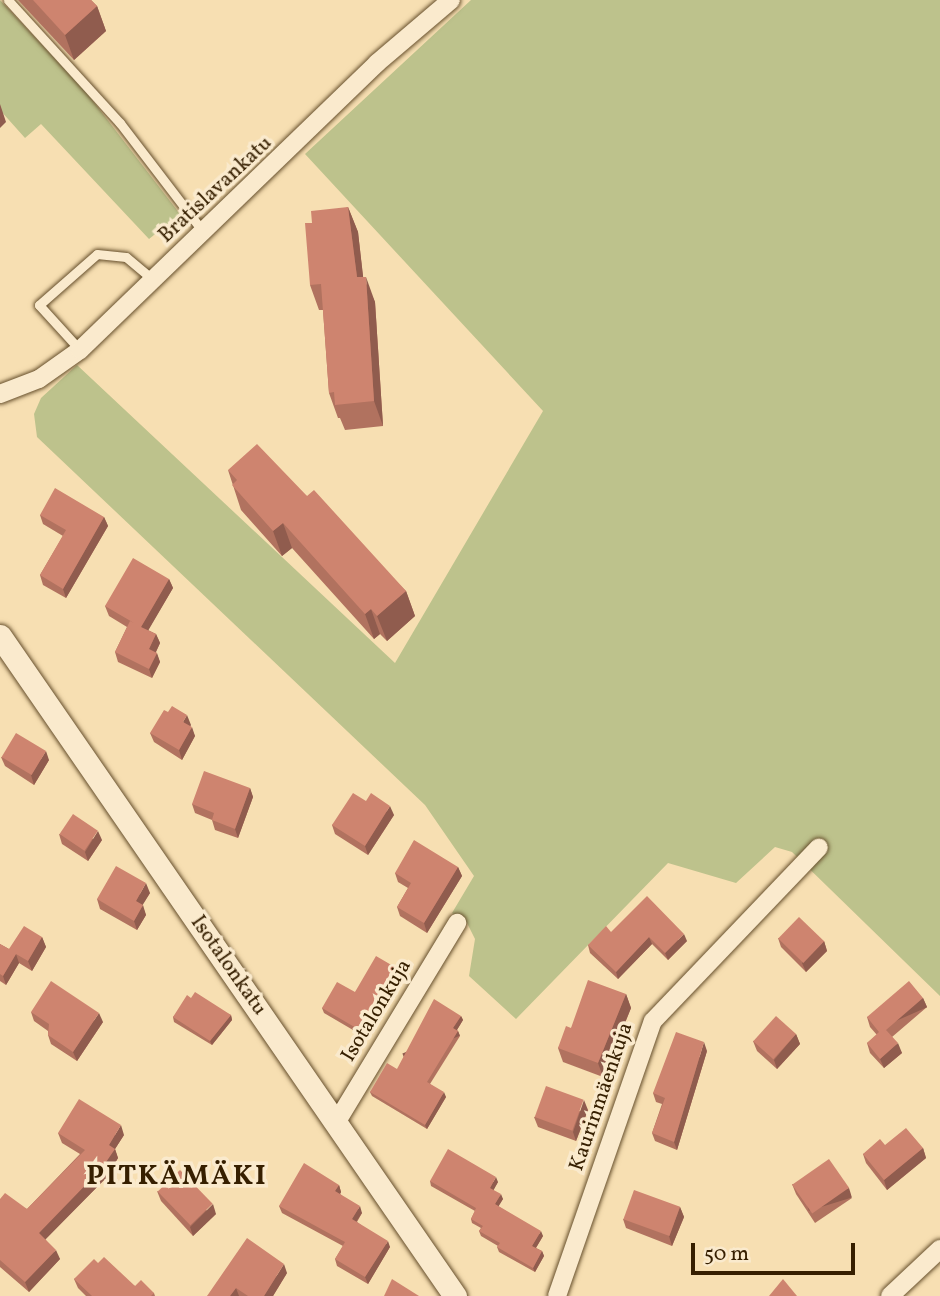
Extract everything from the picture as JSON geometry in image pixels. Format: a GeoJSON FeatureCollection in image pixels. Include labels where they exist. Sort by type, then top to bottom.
{"type":"FeatureCollection","features":[{"type":"Feature","properties":{"kind":"street","name":"Bratislavankatu"},"geometry":{"type":"LineString","coordinates":[[0,394],[39,379],[80,350],[377,64],[451,0]]}},
{"type":"Feature","properties":{"kind":"street","name":"Isotalonkatu"},"geometry":{"type":"LineString","coordinates":[[0,636],[455,1296]]}},
{"type":"Feature","properties":{"kind":"street","name":"Kaurinmäenkuja"},"geometry":{"type":"LineString","coordinates":[[557,1296],[653,1021],[819,847]]}},
{"type":"Feature","properties":{"kind":"street","name":"Isotalonkuja"},"geometry":{"type":"LineString","coordinates":[[336,1124],[457,923]]}},
{"type":"Feature","properties":{"kind":"street"},"geometry":{"type":"LineString","coordinates":[[890,1296],[940,1249]]}},
{"type":"Feature","properties":{"kind":"lane"},"geometry":{"type":"LineString","coordinates":[[8,0],[120,122],[204,233]]}},
{"type":"Feature","properties":{"kind":"lane"},"geometry":{"type":"LineString","coordinates":[[80,350],[39,305],[97,254],[126,257],[153,280]]}},
{"type":"Feature","properties":{"kind":"green space"},"geometry":{"type":"Polygon","coordinates":[[[0,0],[86,92],[180,214],[149,239],[41,124],[25,138],[0,110],[0,0]]]}},
{"type":"Feature","properties":{"kind":"green space"},"geometry":{"type":"Polygon","coordinates":[[[471,0],[940,0],[940,996],[792,852],[775,847],[736,883],[668,863],[516,1019],[469,976],[475,939],[467,923],[452,913],[474,876],[425,805],[37,437],[34,414],[41,398],[77,365],[395,663],[543,411],[305,154],[471,0]]]}},
{"type":"Feature","properties":{"kind":"building"},"geometry":{"type":"Polygon","coordinates":[[[33,0],[91,0],[97,6],[65,35],[33,0]]]}},
{"type":"Feature","properties":{"kind":"building"},"geometry":{"type":"Polygon","coordinates":[[[348,207],[357,277],[366,277],[374,401],[335,405],[334,392],[329,393],[321,284],[310,285],[305,223],[312,223],[311,211],[348,207]]]}},
{"type":"Feature","properties":{"kind":"building"},"geometry":{"type":"Polygon","coordinates":[[[257,444],[307,496],[314,490],[406,591],[377,616],[371,609],[365,614],[283,523],[273,531],[232,485],[237,480],[228,470],[257,444]]]}},
{"type":"Feature","properties":{"kind":"building"},"geometry":{"type":"Polygon","coordinates":[[[55,488],[104,517],[63,589],[40,575],[66,530],[40,515],[55,488]]]}},
{"type":"Feature","properties":{"kind":"building"},"geometry":{"type":"Polygon","coordinates":[[[133,558],[169,579],[141,627],[156,634],[149,649],[157,653],[149,669],[115,652],[130,621],[134,623],[105,606],[133,558]]]}},
{"type":"Feature","properties":{"kind":"building"},"geometry":{"type":"Polygon","coordinates":[[[172,706],[187,715],[183,722],[192,727],[179,750],[150,733],[164,710],[168,712],[172,706]]]}},
{"type":"Feature","properties":{"kind":"building"},"geometry":{"type":"Polygon","coordinates":[[[16,733],[46,751],[32,775],[2,757],[16,733]]]}},
{"type":"Feature","properties":{"kind":"building"},"geometry":{"type":"Polygon","coordinates":[[[204,771],[250,788],[235,829],[212,820],[214,813],[192,804],[204,771]]]}},
{"type":"Feature","properties":{"kind":"building"},"geometry":{"type":"Polygon","coordinates":[[[353,793],[366,801],[371,793],[390,806],[365,846],[332,825],[353,793]]]}},
{"type":"Feature","properties":{"kind":"building"},"geometry":{"type":"Polygon","coordinates":[[[73,814],[98,831],[84,851],[60,834],[73,814]]]}},
{"type":"Feature","properties":{"kind":"building"},"geometry":{"type":"Polygon","coordinates":[[[414,840],[458,867],[424,923],[397,907],[411,883],[395,873],[414,840]]]}},
{"type":"Feature","properties":{"kind":"building"},"geometry":{"type":"Polygon","coordinates":[[[116,866],[146,883],[136,901],[143,905],[134,921],[97,899],[116,866]]]}},
{"type":"Feature","properties":{"kind":"building"},"geometry":{"type":"Polygon","coordinates":[[[647,896],[684,934],[665,953],[649,937],[616,972],[588,945],[606,926],[611,932],[647,896]]]}},
{"type":"Feature","properties":{"kind":"building"},"geometry":{"type":"Polygon","coordinates":[[[799,917],[824,941],[803,963],[778,939],[799,917]]]}},
{"type":"Feature","properties":{"kind":"building"},"geometry":{"type":"Polygon","coordinates":[[[24,926],[42,937],[28,961],[16,954],[3,976],[0,974],[0,944],[9,949],[24,926]]]}},
{"type":"Feature","properties":{"kind":"building"},"geometry":{"type":"Polygon","coordinates":[[[376,956],[400,970],[363,1032],[322,1008],[337,982],[355,992],[376,956]]]}},
{"type":"Feature","properties":{"kind":"building"},"geometry":{"type":"Polygon","coordinates":[[[588,980],[626,994],[598,1063],[558,1048],[566,1026],[571,1028],[588,980]]]}},
{"type":"Feature","properties":{"kind":"building"},"geometry":{"type":"Polygon","coordinates":[[[51,981],[99,1013],[73,1052],[48,1035],[49,1024],[31,1012],[51,981]]]}},
{"type":"Feature","properties":{"kind":"building"},"geometry":{"type":"Polygon","coordinates":[[[909,981],[923,998],[886,1030],[898,1043],[880,1059],[867,1043],[879,1032],[867,1017],[909,981]]]}},
{"type":"Feature","properties":{"kind":"building"},"geometry":{"type":"Polygon","coordinates":[[[195,992],[231,1015],[210,1041],[173,1017],[187,995],[191,998],[195,992]]]}},
{"type":"Feature","properties":{"kind":"building"},"geometry":{"type":"Polygon","coordinates":[[[434,999],[461,1016],[453,1028],[458,1031],[427,1082],[444,1092],[425,1125],[370,1092],[387,1063],[397,1069],[434,999]]]}},
{"type":"Feature","properties":{"kind":"building"},"geometry":{"type":"Polygon","coordinates":[[[776,1016],[796,1034],[773,1059],[753,1041],[776,1016]]]}},
{"type":"Feature","properties":{"kind":"building"},"geometry":{"type":"Polygon","coordinates":[[[676,1032],[704,1042],[674,1142],[652,1133],[665,1098],[653,1093],[676,1032]]]}},
{"type":"Feature","properties":{"kind":"building"},"geometry":{"type":"Polygon","coordinates":[[[546,1086],[584,1100],[572,1131],[535,1117],[546,1086]]]}},
{"type":"Feature","properties":{"kind":"building"},"geometry":{"type":"Polygon","coordinates":[[[79,1099],[121,1125],[109,1145],[115,1149],[102,1168],[39,1233],[56,1250],[25,1282],[0,1260],[0,1199],[5,1193],[27,1209],[85,1150],[58,1133],[79,1099]]]}},
{"type":"Feature","properties":{"kind":"building"},"geometry":{"type":"Polygon","coordinates":[[[906,1128],[923,1148],[884,1180],[863,1154],[880,1139],[885,1145],[906,1128]]]}},
{"type":"Feature","properties":{"kind":"building"},"geometry":{"type":"Polygon","coordinates":[[[448,1149],[496,1177],[490,1188],[501,1194],[495,1204],[541,1231],[532,1246],[542,1251],[533,1268],[497,1247],[500,1243],[479,1231],[483,1226],[471,1219],[476,1208],[430,1181],[448,1149]]]}},
{"type":"Feature","properties":{"kind":"building"},"geometry":{"type":"Polygon","coordinates":[[[829,1159],[849,1188],[812,1213],[792,1185],[829,1159]]]}},
{"type":"Feature","properties":{"kind":"building"},"geometry":{"type":"Polygon","coordinates":[[[304,1163],[339,1185],[335,1191],[360,1206],[352,1219],[388,1241],[365,1277],[335,1259],[345,1242],[279,1206],[304,1163]]]}},
{"type":"Feature","properties":{"kind":"building"},"geometry":{"type":"Polygon","coordinates":[[[180,1170],[213,1204],[190,1225],[158,1192],[180,1170]]]}},
{"type":"Feature","properties":{"kind":"building"},"geometry":{"type":"Polygon","coordinates":[[[634,1190],[680,1207],[669,1236],[623,1219],[634,1190]]]}},
{"type":"Feature","properties":{"kind":"building"},"geometry":{"type":"Polygon","coordinates":[[[247,1238],[284,1264],[264,1296],[248,1296],[236,1288],[230,1296],[207,1296],[247,1238]]]}},
{"type":"Feature","properties":{"kind":"building"},"geometry":{"type":"Polygon","coordinates":[[[104,1257],[135,1286],[141,1280],[154,1293],[151,1296],[92,1296],[74,1279],[94,1259],[98,1263],[104,1257]]]}},
{"type":"Feature","properties":{"kind":"building"},"geometry":{"type":"Polygon","coordinates":[[[392,1279],[419,1296],[384,1296],[392,1279]]]}},
{"type":"Feature","properties":{"kind":"building"},"geometry":{"type":"Polygon","coordinates":[[[783,1279],[797,1296],[769,1296],[783,1279]]]}},
{"type":"Feature","properties":{"kind":"district","name":"PITKÄMÄKI"},"geometry":{"type":"Point","coordinates":[177,1177]}}]}
